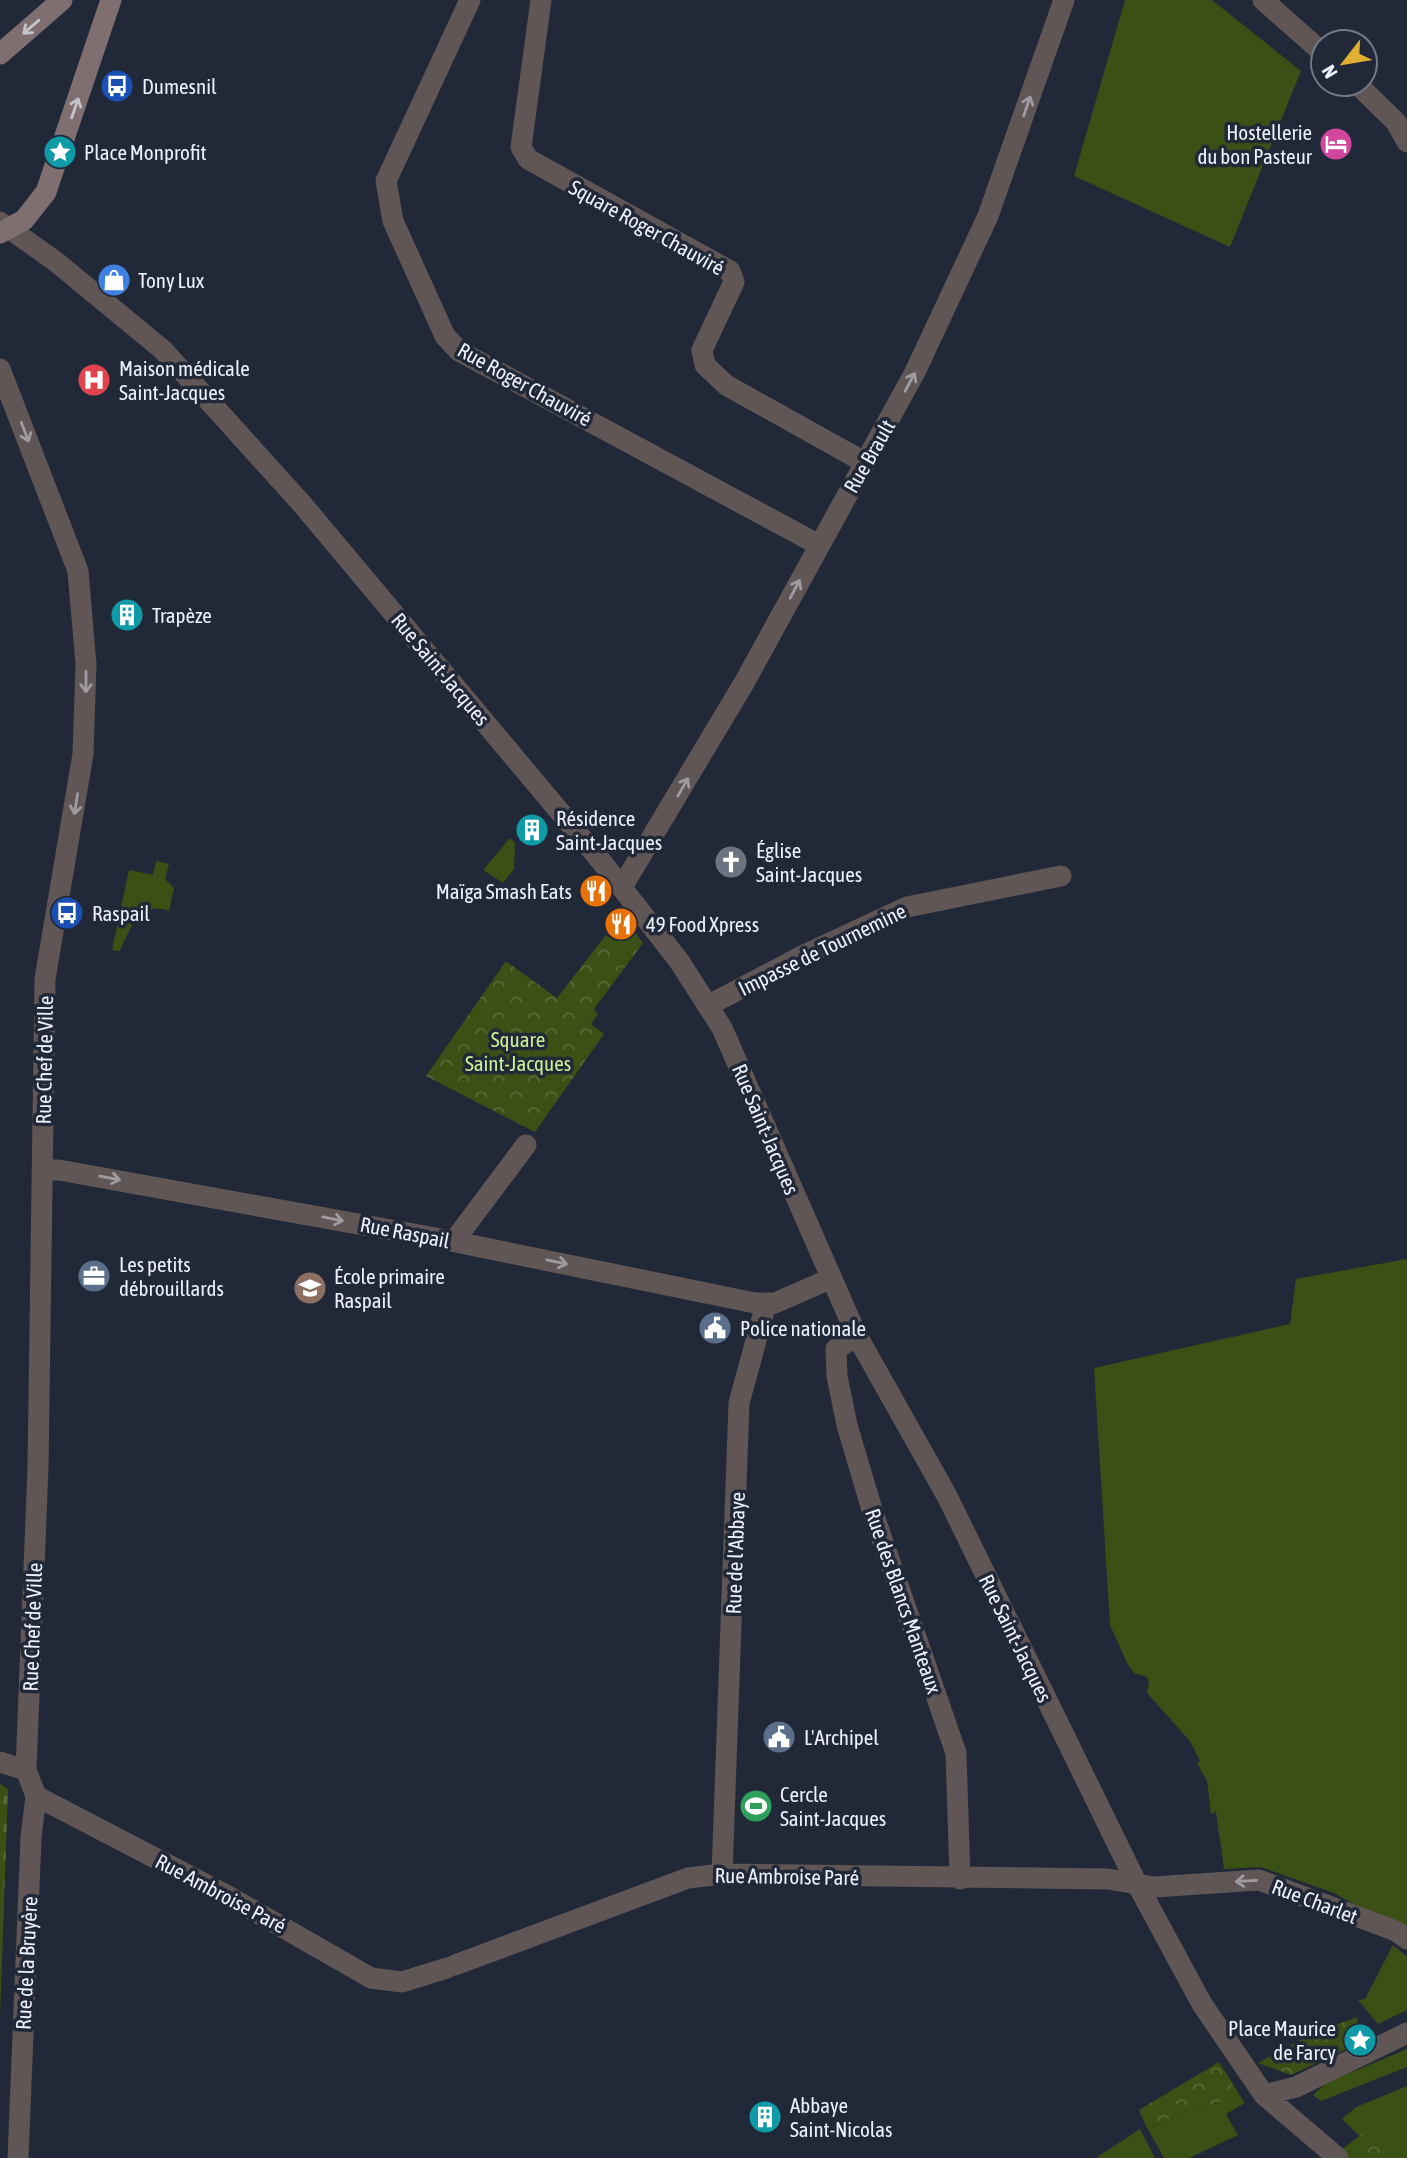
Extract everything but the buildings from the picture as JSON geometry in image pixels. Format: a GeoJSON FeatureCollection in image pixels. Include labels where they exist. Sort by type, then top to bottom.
{"type":"FeatureCollection","features":[{"type":"Feature","properties":{"kind":"main road"},"geometry":{"type":"LineString","coordinates":[[0,54],[62,0]]}},
{"type":"Feature","properties":{"kind":"main road"},"geometry":{"type":"LineString","coordinates":[[3,228],[24,220],[46,192],[111,0]]}},
{"type":"Feature","properties":{"kind":"street","name":"Rue Roger Chauviré"},"geometry":{"type":"LineString","coordinates":[[470,0],[386,181],[393,221],[444,336],[459,351],[818,545]]}},
{"type":"Feature","properties":{"kind":"street","name":"Square Roger Chauviré"},"geometry":{"type":"LineString","coordinates":[[541,0],[521,147],[528,159],[730,271],[734,282],[702,350],[705,365],[726,385],[864,462]]}},
{"type":"Feature","properties":{"kind":"street","name":"Rue Brault"},"geometry":{"type":"LineString","coordinates":[[622,887],[744,683],[915,372],[988,216],[1064,0]]}},
{"type":"Feature","properties":{"kind":"street"},"geometry":{"type":"LineString","coordinates":[[1263,0],[1309,41]]}},
{"type":"Feature","properties":{"kind":"street"},"geometry":{"type":"LineString","coordinates":[[1371,98],[1396,122],[1407,142]]}},
{"type":"Feature","properties":{"kind":"street","name":"Rue Saint-Jacques"},"geometry":{"type":"LineString","coordinates":[[3,228],[55,261],[163,350],[302,504],[622,887],[709,1005],[722,1028],[857,1336],[947,1496],[1136,1882],[1202,2004],[1264,2095],[1338,2158]]}},
{"type":"Feature","properties":{"kind":"street","name":"Rue Chef de Ville"},"geometry":{"type":"LineString","coordinates":[[0,369],[78,571],[86,664],[86,705],[78,786],[46,979],[36,1523],[26,1770]]}},
{"type":"Feature","properties":{"kind":"street","name":"Impasse de Tournemine"},"geometry":{"type":"LineString","coordinates":[[709,1005],[802,956],[907,907],[1061,876]]}},
{"type":"Feature","properties":{"kind":"street"},"geometry":{"type":"LineString","coordinates":[[454,1241],[526,1145]]}},
{"type":"Feature","properties":{"kind":"street","name":"Rue Raspail"},"geometry":{"type":"LineString","coordinates":[[42,1170],[59,1170],[204,1194],[766,1304]]}},
{"type":"Feature","properties":{"kind":"street"},"geometry":{"type":"LineString","coordinates":[[766,1304],[830,1279]]}},
{"type":"Feature","properties":{"kind":"street","name":"Rue de l'Abbaye"},"geometry":{"type":"LineString","coordinates":[[722,1874],[739,1404],[766,1304]]}},
{"type":"Feature","properties":{"kind":"street","name":"Rue des Blancs Manteaux"},"geometry":{"type":"LineString","coordinates":[[857,1336],[836,1349],[837,1376],[847,1425],[873,1513],[956,1753],[960,1879]]}},
{"type":"Feature","properties":{"kind":"street"},"geometry":{"type":"LineString","coordinates":[[0,1762],[26,1770]]}},
{"type":"Feature","properties":{"kind":"street","name":"Rue de la Bruyère"},"geometry":{"type":"LineString","coordinates":[[18,2158],[36,1796],[26,1770]]}},
{"type":"Feature","properties":{"kind":"street","name":"Rue Ambroise Paré"},"geometry":{"type":"LineString","coordinates":[[36,1796],[240,1902],[370,1978],[402,1982],[451,1967],[688,1878],[722,1874],[1136,1882]]}},
{"type":"Feature","properties":{"kind":"street","name":"Rue Charlet"},"geometry":{"type":"LineString","coordinates":[[1136,1882],[1154,1887],[1259,1880],[1396,1931],[1407,1939]]}},
{"type":"Feature","properties":{"kind":"street"},"geometry":{"type":"LineString","coordinates":[[1264,2095],[1296,2087],[1407,2033]]}},
{"type":"Feature","properties":{"kind":"green space"},"geometry":{"type":"Polygon","coordinates":[[[1125,0],[1212,0],[1301,71],[1230,247],[1074,176],[1125,0]]]}},
{"type":"Feature","properties":{"kind":"green space"},"geometry":{"type":"Polygon","coordinates":[[[510,838],[515,843],[514,869],[503,883],[483,870],[510,838]]]}},
{"type":"Feature","properties":{"kind":"green space"},"geometry":{"type":"Polygon","coordinates":[[[156,861],[169,864],[165,879],[174,888],[169,911],[159,909],[143,913],[132,926],[120,951],[112,950],[129,870],[153,875],[156,861]]]}},
{"type":"Feature","properties":{"kind":"green space","name":"Square Saint-Jacques"},"geometry":{"type":"Polygon","coordinates":[[[627,922],[643,943],[594,1009],[598,1014],[591,1024],[604,1034],[535,1132],[426,1076],[506,961],[557,998],[606,935],[613,940],[627,922]]]}},
{"type":"Feature","properties":{"kind":"green space"},"geometry":{"type":"Polygon","coordinates":[[[1407,1259],[1407,1934],[1334,1893],[1261,1867],[1224,1869],[1216,1812],[1211,1814],[1207,1781],[1197,1763],[1200,1761],[1190,1741],[1147,1693],[1147,1677],[1134,1673],[1128,1665],[1110,1625],[1094,1368],[1290,1324],[1296,1279],[1407,1259]]]}},
{"type":"Feature","properties":{"kind":"green space"},"geometry":{"type":"Polygon","coordinates":[[[0,1784],[8,1789],[0,2017],[0,1784]]]}},
{"type":"Feature","properties":{"kind":"green space"},"geometry":{"type":"Polygon","coordinates":[[[1393,1945],[1407,1957],[1407,2010],[1378,2024],[1358,2000],[1365,1999],[1393,1945]]]}},
{"type":"Feature","properties":{"kind":"green space"},"geometry":{"type":"Polygon","coordinates":[[[1358,2017],[1353,2046],[1291,2075],[1258,2063],[1315,2032],[1358,2017]]]}},
{"type":"Feature","properties":{"kind":"green space"},"geometry":{"type":"Polygon","coordinates":[[[1407,2049],[1407,2067],[1321,2101],[1313,2095],[1328,2082],[1407,2049]]]}},
{"type":"Feature","properties":{"kind":"green space"},"geometry":{"type":"Polygon","coordinates":[[[1219,2062],[1239,2094],[1186,2111],[1157,2125],[1146,2126],[1139,2110],[1219,2062]]]}},
{"type":"Feature","properties":{"kind":"green space"},"geometry":{"type":"Polygon","coordinates":[[[1407,2086],[1407,2158],[1382,2158],[1342,2119],[1356,2107],[1407,2086]]]}},
{"type":"Feature","properties":{"kind":"green space"},"geometry":{"type":"Polygon","coordinates":[[[1239,2094],[1245,2103],[1226,2114],[1238,2135],[1189,2158],[1164,2158],[1146,2126],[1157,2125],[1186,2111],[1239,2094]]]}},
{"type":"Feature","properties":{"kind":"green space"},"geometry":{"type":"Polygon","coordinates":[[[1372,2126],[1389,2158],[1331,2158],[1372,2126]]]}},
{"type":"Feature","properties":{"kind":"green space"},"geometry":{"type":"Polygon","coordinates":[[[1140,2129],[1155,2158],[1096,2158],[1140,2129]]]}},
{"type":"Feature","properties":{"kind":"place","name":"Dumesnil"},"geometry":{"type":"Point","coordinates":[117,86]}},
{"type":"Feature","properties":{"kind":"place","name":"Hostellerie du bon Pasteur"},"geometry":{"type":"Point","coordinates":[1336,144]}},
{"type":"Feature","properties":{"kind":"place","name":"Place Monprofit"},"geometry":{"type":"Point","coordinates":[60,152]}},
{"type":"Feature","properties":{"kind":"place","name":"Tony Lux"},"geometry":{"type":"Point","coordinates":[114,280]}},
{"type":"Feature","properties":{"kind":"place","name":"Maison médicale Saint-Jacques"},"geometry":{"type":"Point","coordinates":[94,380]}},
{"type":"Feature","properties":{"kind":"place","name":"Trapèze"},"geometry":{"type":"Point","coordinates":[127,615]}},
{"type":"Feature","properties":{"kind":"place","name":"Résidence Saint-Jacques"},"geometry":{"type":"Point","coordinates":[532,830]}},
{"type":"Feature","properties":{"kind":"place","name":"Église Saint-Jacques"},"geometry":{"type":"Point","coordinates":[731,862]}},
{"type":"Feature","properties":{"kind":"place","name":"Maïga Smash Eats"},"geometry":{"type":"Point","coordinates":[596,891]}},
{"type":"Feature","properties":{"kind":"place","name":"Raspail"},"geometry":{"type":"Point","coordinates":[67,913]}},
{"type":"Feature","properties":{"kind":"place","name":"49 Food Xpress"},"geometry":{"type":"Point","coordinates":[621,924]}},
{"type":"Feature","properties":{"kind":"place","name":"Les petits débrouillards"},"geometry":{"type":"Point","coordinates":[94,1276]}},
{"type":"Feature","properties":{"kind":"place","name":"École primaire Raspail"},"geometry":{"type":"Point","coordinates":[310,1288]}},
{"type":"Feature","properties":{"kind":"place","name":"Police nationale"},"geometry":{"type":"Point","coordinates":[715,1328]}},
{"type":"Feature","properties":{"kind":"place","name":"L'Archipel"},"geometry":{"type":"Point","coordinates":[779,1737]}},
{"type":"Feature","properties":{"kind":"place","name":"Cercle Saint-Jacques"},"geometry":{"type":"Point","coordinates":[756,1806]}},
{"type":"Feature","properties":{"kind":"place","name":"Place Maurice de Farcy"},"geometry":{"type":"Point","coordinates":[1360,2040]}},
{"type":"Feature","properties":{"kind":"place","name":"Abbaye Saint-Nicolas"},"geometry":{"type":"Point","coordinates":[765,2117]}}]}
